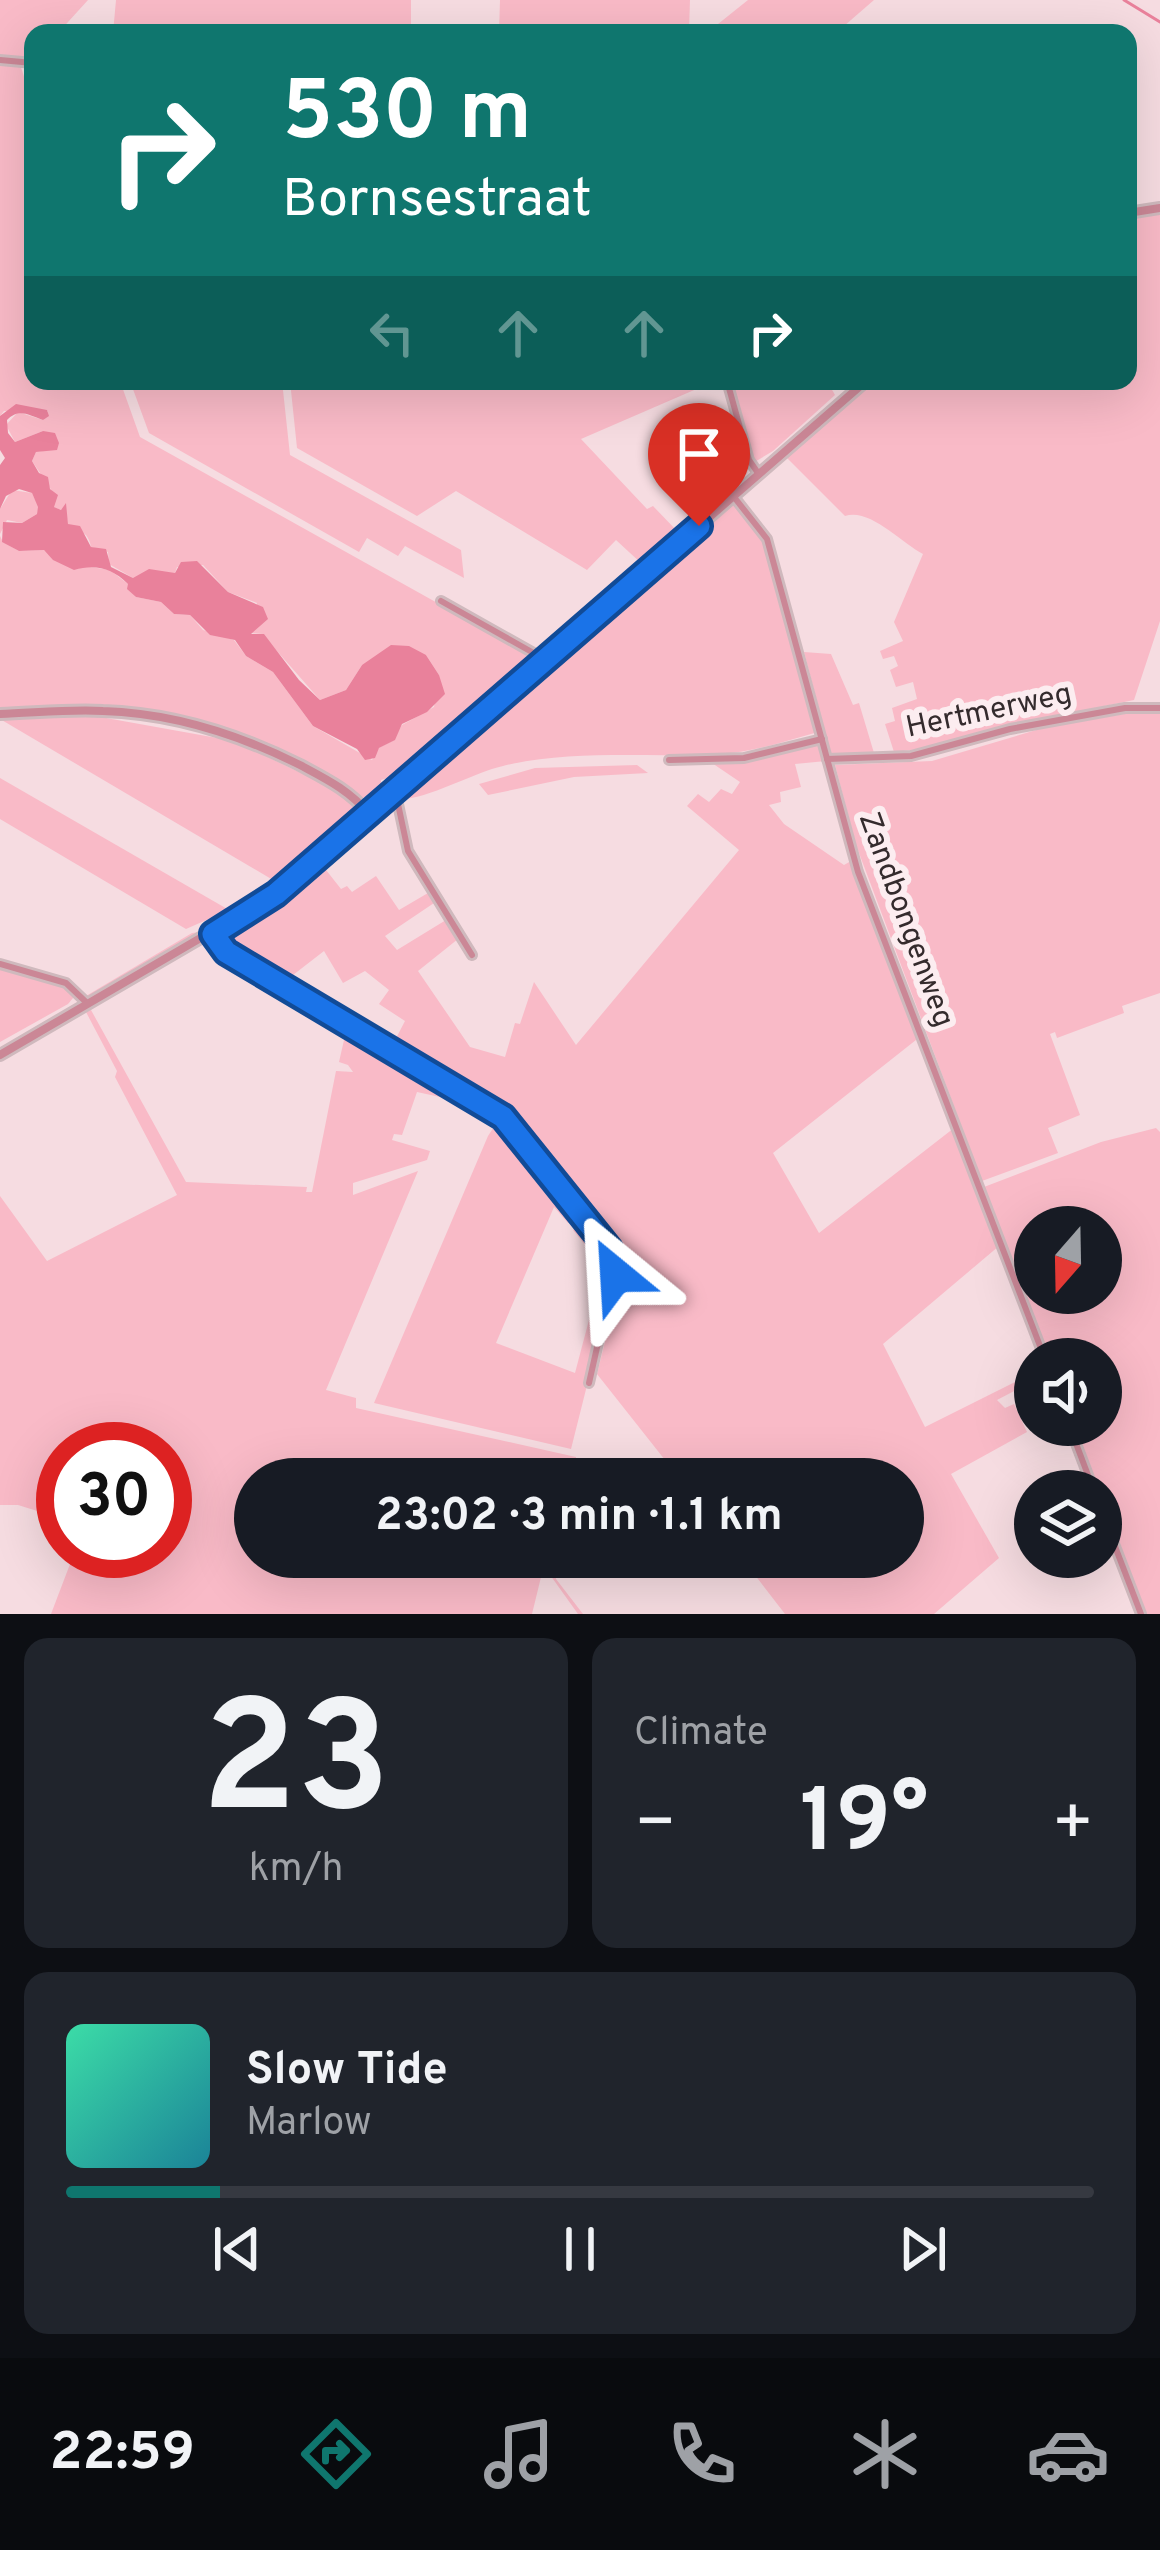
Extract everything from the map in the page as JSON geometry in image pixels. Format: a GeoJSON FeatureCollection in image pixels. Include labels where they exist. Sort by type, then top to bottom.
{"type":"FeatureCollection","features":[{"type":"Feature","properties":{"kind":"street"},"geometry":{"type":"LineString","coordinates":[[730,390],[749,460],[759,474]]}},
{"type":"Feature","properties":{"kind":"street"},"geometry":{"type":"LineString","coordinates":[[0,1055],[276,894],[856,390]]}},
{"type":"Feature","properties":{"kind":"street","name":"Zandbongenweg"},"geometry":{"type":"LineString","coordinates":[[734,496],[767,539],[858,872],[1037,1338]]}},
{"type":"Feature","properties":{"kind":"street"},"geometry":{"type":"LineString","coordinates":[[441,601],[546,660]]}},
{"type":"Feature","properties":{"kind":"street","name":"Hertmerweg"},"geometry":{"type":"LineString","coordinates":[[827,759],[911,756],[1010,729],[1125,708],[1160,708]]}},
{"type":"Feature","properties":{"kind":"street"},"geometry":{"type":"LineString","coordinates":[[0,714],[104,711],[237,736],[326,779],[351,794],[368,813]]}},
{"type":"Feature","properties":{"kind":"street"},"geometry":{"type":"LineString","coordinates":[[669,760],[744,758],[822,739]]}},
{"type":"Feature","properties":{"kind":"street"},"geometry":{"type":"LineString","coordinates":[[388,796],[398,804],[408,850],[472,955]]}},
{"type":"Feature","properties":{"kind":"street"},"geometry":{"type":"LineString","coordinates":[[213,934],[226,952],[510,1122],[616,1263],[589,1383]]}},
{"type":"Feature","properties":{"kind":"street"},"geometry":{"type":"LineString","coordinates":[[0,964],[66,983],[89,1005]]}},
{"type":"Feature","properties":{"kind":"street"},"geometry":{"type":"LineString","coordinates":[[1122,1565],[1141,1614]]}},
{"type":"Feature","properties":{"kind":"shaded area"},"geometry":{"type":"Polygon","coordinates":[[[0,0],[88,0],[66,24],[24,24],[24,58],[0,55],[0,0]]]}},
{"type":"Feature","properties":{"kind":"shaded area"},"geometry":{"type":"Polygon","coordinates":[[[116,0],[411,0],[411,24],[114,24],[116,0]]]}},
{"type":"Feature","properties":{"kind":"shaded area"},"geometry":{"type":"Polygon","coordinates":[[[500,0],[690,0],[689,24],[499,24],[500,0]]]}},
{"type":"Feature","properties":{"kind":"shaded area"},"geometry":{"type":"Polygon","coordinates":[[[748,0],[874,0],[846,24],[718,24],[748,0]]]}},
{"type":"Feature","properties":{"kind":"shaded area"},"geometry":{"type":"Polygon","coordinates":[[[0,65],[21,67],[24,77],[24,390],[123,390],[140,437],[527,653],[525,662],[536,664],[444,746],[381,780],[381,788],[361,799],[348,787],[237,733],[110,709],[0,711],[0,536],[19,551],[44,550],[59,562],[110,570],[136,597],[161,602],[174,614],[190,615],[203,630],[234,640],[246,656],[273,672],[313,726],[372,760],[402,725],[434,707],[439,675],[426,655],[362,665],[346,690],[320,700],[262,634],[251,633],[257,603],[228,592],[203,565],[133,578],[109,564],[108,552],[91,547],[85,534],[68,524],[65,508],[54,507],[52,491],[32,461],[36,452],[49,450],[43,431],[15,442],[6,425],[18,412],[43,420],[48,411],[4,411],[0,416],[0,65]]]}},
{"type":"Feature","properties":{"kind":"shaded area"},"geometry":{"type":"Polygon","coordinates":[[[1160,213],[1160,621],[1134,700],[894,752],[885,724],[895,721],[892,708],[917,699],[913,682],[896,687],[890,670],[898,666],[894,656],[883,659],[880,651],[903,641],[894,622],[923,554],[875,521],[845,516],[786,457],[862,390],[1137,390],[1137,216],[1160,213]]]}},
{"type":"Feature","properties":{"kind":"shaded area"},"geometry":{"type":"Polygon","coordinates":[[[133,390],[283,390],[290,455],[461,550],[464,578],[405,546],[398,556],[367,538],[359,552],[149,433],[133,390]]]}},
{"type":"Feature","properties":{"kind":"shaded area"},"geometry":{"type":"Polygon","coordinates":[[[291,390],[694,390],[581,439],[647,509],[653,506],[678,532],[642,564],[616,540],[587,570],[456,491],[417,516],[297,448],[291,390]]]}},
{"type":"Feature","properties":{"kind":"shaded area"},"geometry":{"type":"Polygon","coordinates":[[[734,390],[832,390],[835,395],[753,463],[734,390]]]}},
{"type":"Feature","properties":{"kind":"shaded area"},"geometry":{"type":"Polygon","coordinates":[[[16,404],[47,410],[49,416],[43,420],[11,416],[8,433],[15,442],[43,431],[55,433],[57,450],[36,452],[32,461],[58,495],[54,507],[61,510],[66,503],[68,524],[80,526],[91,547],[106,549],[111,567],[133,578],[149,569],[175,573],[181,562],[197,561],[228,592],[263,607],[268,619],[251,634],[264,634],[320,700],[346,690],[362,665],[391,645],[409,646],[426,655],[445,694],[427,712],[402,724],[395,740],[379,748],[375,758],[365,760],[357,749],[313,726],[273,672],[246,656],[235,640],[210,635],[190,615],[174,614],[161,602],[136,597],[128,584],[109,571],[74,570],[44,550],[19,551],[2,542],[3,522],[22,523],[37,514],[38,507],[32,493],[19,489],[6,496],[0,509],[0,465],[5,458],[0,450],[0,416],[16,404]]]}},
{"type":"Feature","properties":{"kind":"shaded area"},"geometry":{"type":"Polygon","coordinates":[[[12,490],[32,493],[39,507],[37,514],[22,523],[7,520],[0,534],[0,509],[12,490]]]}},
{"type":"Feature","properties":{"kind":"shaded area"},"geometry":{"type":"Polygon","coordinates":[[[734,503],[763,530],[818,732],[730,753],[529,761],[421,796],[397,799],[397,792],[734,503]]]}},
{"type":"Feature","properties":{"kind":"shaded area"},"geometry":{"type":"Polygon","coordinates":[[[804,652],[831,654],[853,705],[859,703],[874,753],[831,754],[804,652]]]}},
{"type":"Feature","properties":{"kind":"shaded area"},"geometry":{"type":"Polygon","coordinates":[[[1141,711],[1160,714],[1160,993],[1122,1006],[1124,1013],[1057,1038],[1055,1032],[1050,1034],[1080,1115],[1048,1128],[1058,1153],[982,1181],[856,845],[835,765],[932,761],[1043,728],[1141,711]]]}},
{"type":"Feature","properties":{"kind":"shaded area"},"geometry":{"type":"Polygon","coordinates":[[[95,716],[234,741],[345,794],[356,804],[273,880],[0,719],[95,716]]]}},
{"type":"Feature","properties":{"kind":"shaded area"},"geometry":{"type":"Polygon","coordinates":[[[820,742],[826,761],[795,764],[801,787],[780,792],[781,802],[769,805],[784,824],[844,865],[851,861],[921,1036],[773,1153],[819,1233],[954,1128],[999,1246],[883,1344],[925,1427],[1014,1382],[1014,1391],[997,1400],[1005,1408],[1014,1404],[1014,1439],[951,1474],[999,1558],[934,1614],[785,1614],[757,1578],[924,1578],[924,1458],[663,1458],[597,1374],[625,1260],[515,1114],[392,1046],[405,1021],[379,1004],[389,990],[365,971],[343,983],[324,951],[284,982],[226,948],[225,931],[266,908],[319,861],[341,889],[347,886],[352,892],[376,876],[399,910],[428,893],[434,903],[385,936],[397,950],[446,920],[458,939],[418,971],[470,1047],[505,1057],[534,982],[576,1045],[739,850],[687,806],[698,794],[709,802],[721,789],[732,794],[740,782],[709,761],[745,761],[820,742]]]}},
{"type":"Feature","properties":{"kind":"shaded area"},"geometry":{"type":"Polygon","coordinates":[[[637,765],[648,773],[574,777],[488,795],[479,784],[535,768],[637,765]]]}},
{"type":"Feature","properties":{"kind":"shaded area"},"geometry":{"type":"Polygon","coordinates":[[[0,778],[229,910],[186,929],[0,819],[0,778]]]}},
{"type":"Feature","properties":{"kind":"shaded area"},"geometry":{"type":"Polygon","coordinates":[[[210,931],[93,997],[86,996],[192,933],[210,931]]]}},
{"type":"Feature","properties":{"kind":"shaded area"},"geometry":{"type":"Polygon","coordinates":[[[0,969],[78,992],[68,1004],[0,1042],[0,969]]]}},
{"type":"Feature","properties":{"kind":"shaded area"},"geometry":{"type":"Polygon","coordinates":[[[91,1010],[186,1182],[307,1187],[306,1192],[312,1192],[336,1071],[353,1072],[339,1062],[347,1027],[445,1084],[440,1097],[417,1092],[402,1135],[394,1134],[392,1140],[430,1151],[427,1160],[353,1183],[353,1195],[418,1171],[326,1390],[356,1398],[356,1408],[576,1458],[234,1458],[234,1578],[541,1578],[532,1614],[51,1614],[65,1578],[192,1578],[192,1422],[36,1422],[36,1511],[0,1505],[0,1196],[47,1261],[177,1195],[86,1012],[91,1010]]]}},
{"type":"Feature","properties":{"kind":"shaded area"},"geometry":{"type":"Polygon","coordinates":[[[501,1116],[581,1213],[568,1223],[554,1207],[496,1343],[575,1373],[603,1267],[573,1230],[585,1220],[612,1256],[615,1274],[571,1449],[374,1403],[488,1136],[501,1116]]]}},
{"type":"Feature","properties":{"kind":"shaded area"},"geometry":{"type":"Polygon","coordinates":[[[1156,1128],[1160,1132],[1160,1614],[1146,1614],[1122,1550],[1122,1470],[1092,1470],[1083,1446],[1122,1446],[1122,1338],[1042,1338],[1033,1314],[1122,1314],[1122,1206],[1014,1206],[1014,1265],[984,1187],[1101,1142],[1156,1128]]]}},
{"type":"Feature","properties":{"kind":"shaded area"},"geometry":{"type":"Polygon","coordinates":[[[552,1578],[583,1614],[578,1614],[552,1578]]]}},
{"type":"Feature","properties":{"kind":"waterway"},"geometry":{"type":"LineString","coordinates":[[1124,0],[1160,22]]}},
{"type":"Feature","properties":{"kind":"route"},"geometry":{"type":"LineString","coordinates":[[616,1275],[614,1256],[510,1122],[226,952],[213,934],[276,894],[699,526]]}}]}
